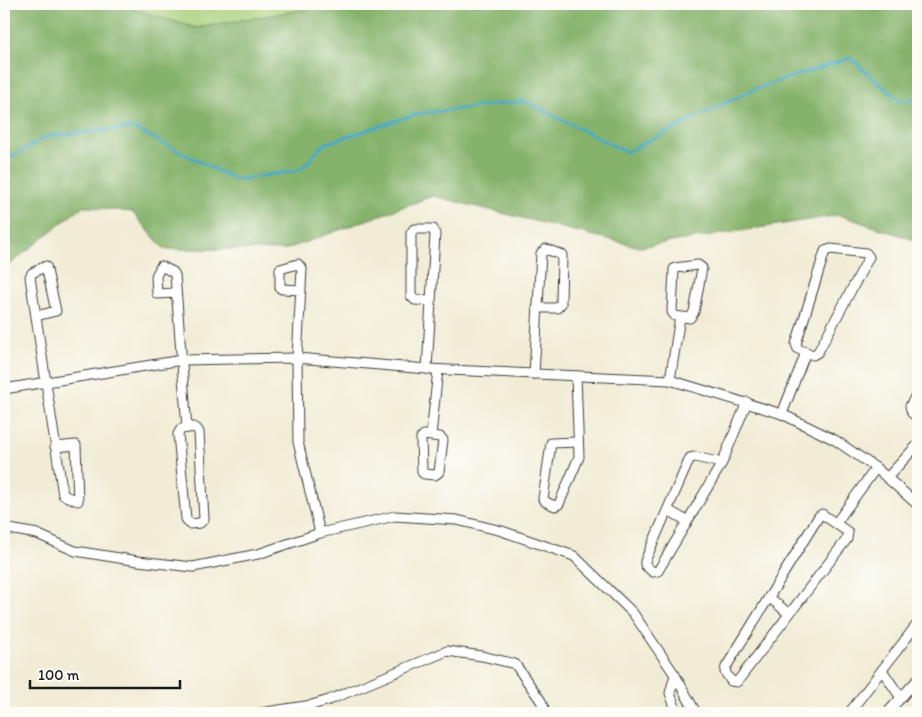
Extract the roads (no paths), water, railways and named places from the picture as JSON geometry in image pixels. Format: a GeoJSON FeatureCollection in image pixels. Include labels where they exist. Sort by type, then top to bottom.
{"type":"FeatureCollection","features":[{"type":"Feature","properties":{"kind":"street"},"geometry":{"type":"LineString","coordinates":[[427,369],[435,234],[430,228],[414,229],[411,233],[411,296],[415,300],[431,300]]}},
{"type":"Feature","properties":{"kind":"street"},"geometry":{"type":"LineString","coordinates":[[534,374],[537,308],[540,253],[546,249],[562,255],[561,304],[557,308],[537,308]]}},
{"type":"Feature","properties":{"kind":"street"},"geometry":{"type":"LineString","coordinates":[[831,249],[869,255],[818,352],[812,355],[806,352],[798,349],[796,344],[825,251],[831,249]]}},
{"type":"Feature","properties":{"kind":"street"},"geometry":{"type":"LineString","coordinates":[[698,265],[702,268],[694,312],[690,318],[680,316],[675,316],[672,312],[672,272],[675,268],[698,265]]}},
{"type":"Feature","properties":{"kind":"street"},"geometry":{"type":"LineString","coordinates":[[36,316],[56,311],[46,266],[30,277],[63,495],[78,502],[76,445],[56,447]]}},
{"type":"Feature","properties":{"kind":"street"},"geometry":{"type":"LineString","coordinates":[[301,290],[297,358],[298,442],[320,533]]}},
{"type":"Feature","properties":{"kind":"street"},"geometry":{"type":"LineString","coordinates":[[176,293],[187,428]]}},
{"type":"Feature","properties":{"kind":"street"},"geometry":{"type":"LineString","coordinates":[[670,380],[680,316]]}},
{"type":"Feature","properties":{"kind":"street"},"geometry":{"type":"LineString","coordinates":[[782,414],[806,352]]}},
{"type":"Feature","properties":{"kind":"street"},"geometry":{"type":"LineString","coordinates":[[4,389],[182,360],[297,358],[438,370],[670,380],[782,414],[835,440],[876,468],[918,505]]}},
{"type":"Feature","properties":{"kind":"street"},"geometry":{"type":"LineString","coordinates":[[431,435],[438,370]]}},
{"type":"Feature","properties":{"kind":"street"},"geometry":{"type":"LineString","coordinates":[[576,376],[578,442],[578,457],[559,504],[555,506],[543,499],[552,443],[578,442]]}},
{"type":"Feature","properties":{"kind":"street"},"geometry":{"type":"LineString","coordinates":[[918,392],[910,406],[912,413],[918,418]]}},
{"type":"Feature","properties":{"kind":"street"},"geometry":{"type":"LineString","coordinates":[[722,464],[695,457],[690,458],[645,561],[645,565],[654,572],[658,571],[722,464],[747,402]]}},
{"type":"Feature","properties":{"kind":"street"},"geometry":{"type":"LineString","coordinates":[[187,428],[197,429],[199,432],[204,519],[200,523],[190,524],[186,520],[178,434],[181,429],[187,428]]}},
{"type":"Feature","properties":{"kind":"street"},"geometry":{"type":"LineString","coordinates":[[424,435],[431,435],[440,437],[443,440],[439,472],[435,475],[422,472],[421,438],[424,435]]}},
{"type":"Feature","properties":{"kind":"street"},"geometry":{"type":"LineString","coordinates":[[887,478],[918,444]]}},
{"type":"Feature","properties":{"kind":"street"},"geometry":{"type":"LineString","coordinates":[[836,523],[876,468]]}},
{"type":"Feature","properties":{"kind":"street"},"geometry":{"type":"LineString","coordinates":[[668,510],[688,521]]}},
{"type":"Feature","properties":{"kind":"street"},"geometry":{"type":"LineString","coordinates":[[825,515],[836,523],[848,532],[847,539],[737,682],[731,681],[725,672],[726,667],[819,516],[825,515]]}},
{"type":"Feature","properties":{"kind":"street"},"geometry":{"type":"LineString","coordinates":[[4,528],[37,534],[75,551],[138,561],[194,566],[258,554],[320,533],[395,516],[458,520],[502,531],[574,556],[633,613],[674,675],[696,713]]}},
{"type":"Feature","properties":{"kind":"street"},"geometry":{"type":"LineString","coordinates":[[769,597],[789,614]]}},
{"type":"Feature","properties":{"kind":"street"},"geometry":{"type":"LineString","coordinates":[[849,713],[918,623]]}},
{"type":"Feature","properties":{"kind":"street"},"geometry":{"type":"LineString","coordinates":[[260,713],[312,705],[329,700],[446,651],[482,656],[515,664],[541,701],[546,713]]}},
{"type":"Feature","properties":{"kind":"street"},"geometry":{"type":"LineString","coordinates":[[882,670],[901,698]]}},
{"type":"Feature","properties":{"kind":"street"},"geometry":{"type":"LineString","coordinates":[[674,675],[670,693],[677,713]]}},
{"type":"Feature","properties":{"kind":"street"},"geometry":{"type":"LineString","coordinates":[[886,713],[918,679]]}},
{"type":"Feature","properties":{"kind":"waterway"},"geometry":{"type":"LineString","coordinates":[[4,161],[48,136],[133,128],[236,180],[300,170],[324,144],[416,114],[524,101],[626,152],[754,89],[850,58],[900,101],[918,99]]}}]}
